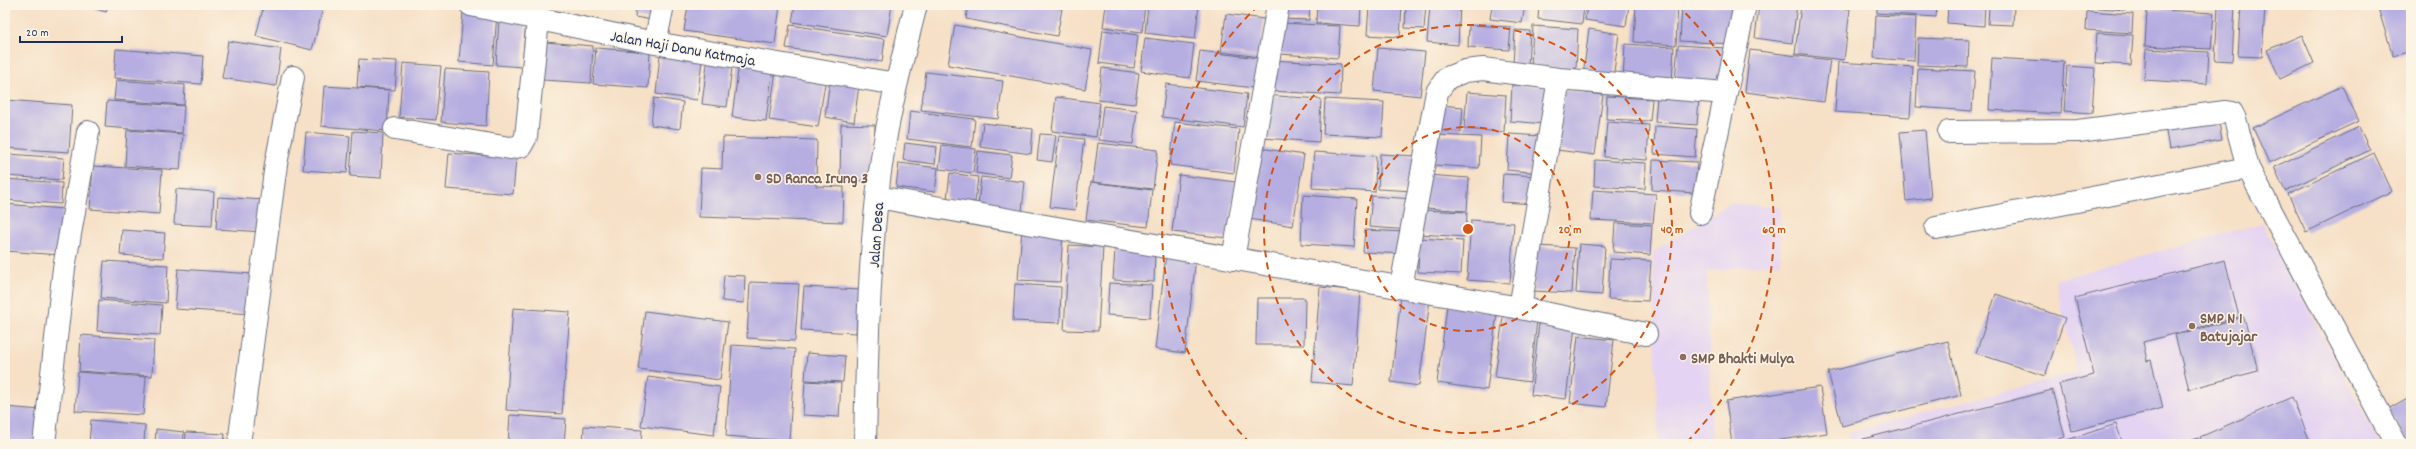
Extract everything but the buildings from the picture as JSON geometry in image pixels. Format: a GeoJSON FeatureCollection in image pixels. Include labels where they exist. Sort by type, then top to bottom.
{"type":"FeatureCollection","features":[{"type":"Feature","properties":{"kind":"street","name":"Jalan Haji Danu Katmaja"},"geometry":{"type":"LineString","coordinates":[[471,5],[655,43],[896,84]]}},
{"type":"Feature","properties":{"kind":"street"},"geometry":{"type":"LineString","coordinates":[[655,43],[663,5]]}},
{"type":"Feature","properties":{"kind":"street","name":"Jalan Desa"},"geometry":{"type":"LineString","coordinates":[[865,444],[868,348],[877,197],[896,84],[916,5]]}},
{"type":"Feature","properties":{"kind":"street"},"geometry":{"type":"LineString","coordinates":[[1233,259],[1278,5]]}},
{"type":"Feature","properties":{"kind":"street"},"geometry":{"type":"LineString","coordinates":[[1700,213],[1745,5]]}},
{"type":"Feature","properties":{"kind":"street"},"geometry":{"type":"LineString","coordinates":[[396,129],[510,148],[521,146],[526,137],[538,20]]}},
{"type":"Feature","properties":{"kind":"street"},"geometry":{"type":"LineString","coordinates":[[1401,287],[1437,92],[1447,78],[1465,71],[1483,69],[1559,79],[1725,93]]}},
{"type":"Feature","properties":{"kind":"street"},"geometry":{"type":"LineString","coordinates":[[239,444],[276,164],[293,77]]}},
{"type":"Feature","properties":{"kind":"street"},"geometry":{"type":"LineString","coordinates":[[1520,308],[1559,79]]}},
{"type":"Feature","properties":{"kind":"street"},"geometry":{"type":"LineString","coordinates":[[1949,132],[2078,131],[2225,112],[2232,113],[2235,119],[2248,168],[2396,444]]}},
{"type":"Feature","properties":{"kind":"street"},"geometry":{"type":"LineString","coordinates":[[44,444],[64,268],[88,132]]}},
{"type":"Feature","properties":{"kind":"street"},"geometry":{"type":"LineString","coordinates":[[1936,228],[2248,168]]}},
{"type":"Feature","properties":{"kind":"street"},"geometry":{"type":"LineString","coordinates":[[877,197],[1520,308],[1646,334]]}},
{"type":"Feature","properties":{"kind":"shaded area","name":"SMP Bhakti Mulya"},"geometry":{"type":"Polygon","coordinates":[[[1730,203],[1780,207],[1781,263],[1707,271],[1712,444],[1658,444],[1653,252],[1730,203]]]}},
{"type":"Feature","properties":{"kind":"shaded area","name":"SMP N 1 Batujajar"},"geometry":{"type":"Polygon","coordinates":[[[2262,223],[2380,444],[1849,444],[1847,433],[2077,372],[2055,280],[2262,223]]]}},
{"type":"Feature","properties":{"kind":"place","name":"SD Ranca Irung 3"},"geometry":{"type":"Point","coordinates":[758,177]}},
{"type":"Feature","properties":{"kind":"place","name":"SMP N 1 Batujajar"},"geometry":{"type":"Point","coordinates":[2192,326]}},
{"type":"Feature","properties":{"kind":"place","name":"SMP Bhakti Mulya"},"geometry":{"type":"Point","coordinates":[1683,357]}}]}
